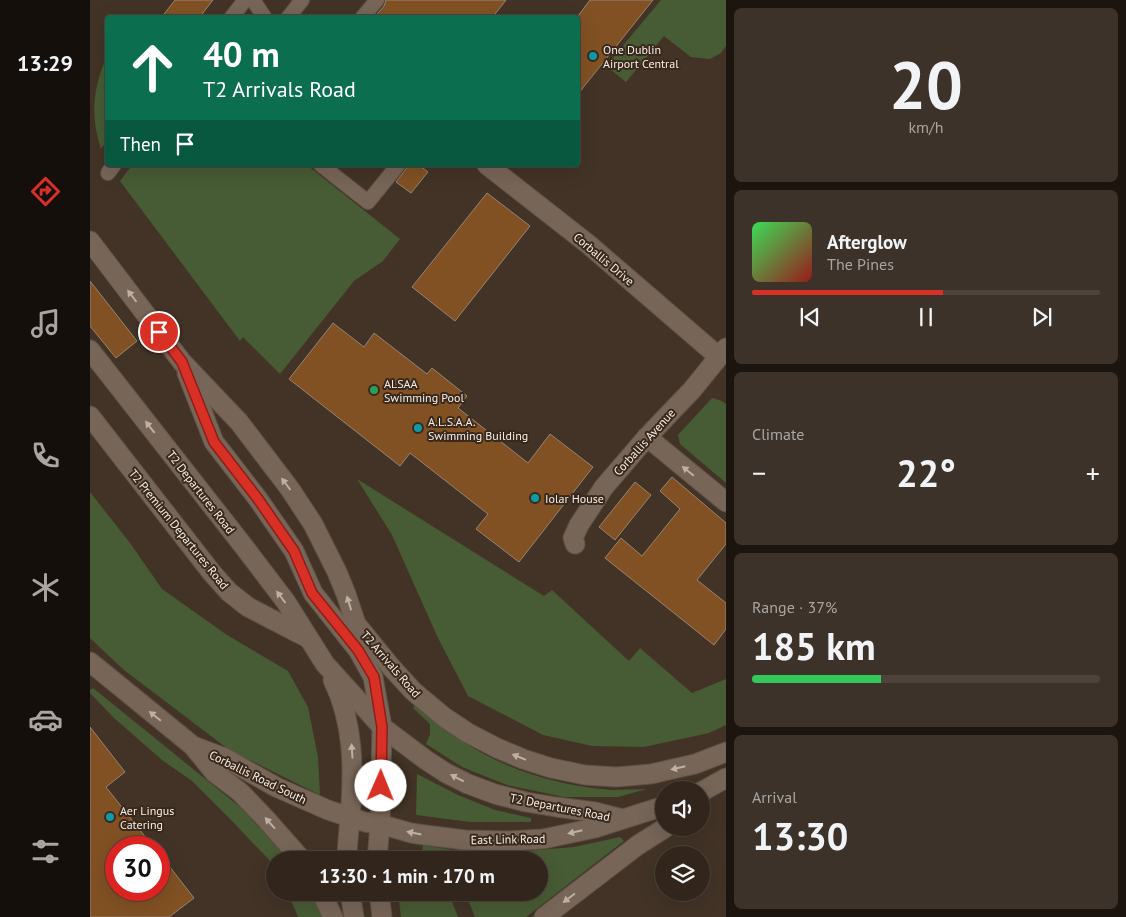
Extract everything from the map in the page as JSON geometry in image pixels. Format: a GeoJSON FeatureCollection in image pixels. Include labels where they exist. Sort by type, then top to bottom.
{"type":"FeatureCollection","features":[{"type":"Feature","properties":{"kind":"street"},"geometry":{"type":"LineString","coordinates":[[233,15],[245,0]]}},
{"type":"Feature","properties":{"kind":"street"},"geometry":{"type":"LineString","coordinates":[[253,0],[263,15]]}},
{"type":"Feature","properties":{"kind":"street"},"geometry":{"type":"LineString","coordinates":[[290,15],[302,0]]}},
{"type":"Feature","properties":{"kind":"street"},"geometry":{"type":"LineString","coordinates":[[364,15],[376,0]]}},
{"type":"Feature","properties":{"kind":"street"},"geometry":{"type":"LineString","coordinates":[[324,167],[368,202],[396,167]]}},
{"type":"Feature","properties":{"kind":"street","name":"Corballis Drive"},"geometry":{"type":"LineString","coordinates":[[490,167],[722,352]]}},
{"type":"Feature","properties":{"kind":"street","name":"T2 Arrivals Road"},"geometry":{"type":"LineString","coordinates":[[90,241],[182,362],[240,422],[290,490],[313,524],[337,572],[356,624],[413,691],[444,717],[468,733],[523,759],[551,768],[586,775],[616,777],[651,774],[695,764],[725,752]]}},
{"type":"Feature","properties":{"kind":"street","name":"T2 Departures Road"},"geometry":{"type":"LineString","coordinates":[[90,350],[286,602],[308,638]]}},
{"type":"Feature","properties":{"kind":"street","name":"Corballis Avenue"},"geometry":{"type":"LineString","coordinates":[[574,544],[573,538],[579,525],[604,487],[647,437],[692,390],[722,352]]}},
{"type":"Feature","properties":{"kind":"street","name":"T2 Arrivals Road"},"geometry":{"type":"LineString","coordinates":[[182,362],[214,442],[258,499],[294,551],[312,593],[358,650],[374,677],[382,727]]}},
{"type":"Feature","properties":{"kind":"street","name":"T2 Premium Departures Road"},"geometry":{"type":"LineString","coordinates":[[90,416],[212,573],[229,592],[248,607],[308,638],[326,664]]}},
{"type":"Feature","properties":{"kind":"street"},"geometry":{"type":"LineString","coordinates":[[647,437],[726,502]]}},
{"type":"Feature","properties":{"kind":"street","name":"Corballis Road South"},"geometry":{"type":"LineString","coordinates":[[90,662],[193,746],[215,773],[240,792],[294,851]]}},
{"type":"Feature","properties":{"kind":"street"},"geometry":{"type":"LineString","coordinates":[[326,664],[339,692],[347,717],[351,740],[352,791],[348,851]]}},
{"type":"Feature","properties":{"kind":"street","name":"T2 Departures Road"},"geometry":{"type":"LineString","coordinates":[[326,664],[382,727],[432,764],[468,784],[526,802],[556,808],[595,812],[622,819]]}},
{"type":"Feature","properties":{"kind":"street"},"geometry":{"type":"LineString","coordinates":[[378,851],[382,727]]}},
{"type":"Feature","properties":{"kind":"street","name":"Corballis Road South"},"geometry":{"type":"LineString","coordinates":[[193,746],[224,758],[276,787],[328,810],[366,822],[380,824]]}},
{"type":"Feature","properties":{"kind":"street"},"geometry":{"type":"LineString","coordinates":[[710,787],[726,778]]}},
{"type":"Feature","properties":{"kind":"street","name":"East Link Road"},"geometry":{"type":"LineString","coordinates":[[380,824],[425,836],[465,840],[509,841],[543,839],[595,828],[655,809]]}},
{"type":"Feature","properties":{"kind":"street"},"geometry":{"type":"LineString","coordinates":[[544,917],[638,845],[655,834]]}},
{"type":"Feature","properties":{"kind":"street"},"geometry":{"type":"LineString","coordinates":[[325,901],[333,917]]}},
{"type":"Feature","properties":{"kind":"street"},"geometry":{"type":"LineString","coordinates":[[351,901],[354,917]]}},
{"type":"Feature","properties":{"kind":"street"},"geometry":{"type":"LineString","coordinates":[[380,901],[382,917]]}},
{"type":"Feature","properties":{"kind":"green space"},"geometry":{"type":"Polygon","coordinates":[[[661,0],[726,0],[726,46],[721,53],[710,59],[691,57],[664,36],[626,82],[606,66],[661,0]]]}},
{"type":"Feature","properties":{"kind":"green space"},"geometry":{"type":"Polygon","coordinates":[[[105,61],[105,143],[101,149],[94,113],[96,90],[105,61]]]}},
{"type":"Feature","properties":{"kind":"green space"},"geometry":{"type":"Polygon","coordinates":[[[130,167],[310,167],[400,239],[383,261],[354,281],[280,374],[243,337],[240,341],[120,181],[130,167]]]}},
{"type":"Feature","properties":{"kind":"green space"},"geometry":{"type":"Polygon","coordinates":[[[712,398],[726,404],[726,483],[680,444],[678,435],[712,398]]]}},
{"type":"Feature","properties":{"kind":"green space"},"geometry":{"type":"Polygon","coordinates":[[[357,479],[544,596],[552,590],[629,661],[640,648],[692,693],[726,679],[726,725],[709,733],[644,747],[592,746],[543,735],[468,696],[438,638],[392,535],[357,479]]]}},
{"type":"Feature","properties":{"kind":"green space"},"geometry":{"type":"Polygon","coordinates":[[[90,492],[130,543],[162,589],[227,635],[288,671],[308,707],[318,757],[320,795],[228,749],[124,670],[90,638],[90,492]]]}},
{"type":"Feature","properties":{"kind":"green space"},"geometry":{"type":"Polygon","coordinates":[[[93,688],[240,807],[281,851],[266,851],[266,857],[192,781],[162,760],[114,718],[90,693],[90,690],[93,688]]]}},
{"type":"Feature","properties":{"kind":"green space"},"geometry":{"type":"Polygon","coordinates":[[[416,704],[466,743],[484,754],[530,774],[579,786],[612,790],[647,789],[618,797],[564,797],[507,785],[462,767],[426,744],[430,734],[430,724],[413,708],[416,704]]]}},
{"type":"Feature","properties":{"kind":"green space"},"geometry":{"type":"Polygon","coordinates":[[[417,774],[458,795],[495,810],[531,818],[531,822],[470,822],[416,815],[417,774]]]}},
{"type":"Feature","properties":{"kind":"green space"},"geometry":{"type":"Polygon","coordinates":[[[620,837],[624,841],[548,900],[548,851],[525,851],[574,847],[620,837]]]}},
{"type":"Feature","properties":{"kind":"green space"},"geometry":{"type":"Polygon","coordinates":[[[423,845],[452,850],[482,851],[422,851],[423,845]]]}},
{"type":"Feature","properties":{"kind":"green space"},"geometry":{"type":"Polygon","coordinates":[[[291,901],[315,901],[323,917],[298,917],[291,901]]]}},
{"type":"Feature","properties":{"kind":"green space"},"geometry":{"type":"Polygon","coordinates":[[[399,901],[452,901],[458,917],[401,917],[399,901]]]}},
{"type":"Feature","properties":{"kind":"green space"},"geometry":{"type":"Polygon","coordinates":[[[468,901],[547,901],[526,917],[475,917],[468,901]]]}},
{"type":"Feature","properties":{"kind":"building"},"geometry":{"type":"Polygon","coordinates":[[[175,0],[213,0],[201,15],[163,15],[175,0]]]}},
{"type":"Feature","properties":{"kind":"building"},"geometry":{"type":"Polygon","coordinates":[[[386,0],[506,0],[494,15],[376,15],[384,6],[386,0]]]}},
{"type":"Feature","properties":{"kind":"building","name":"One Dublin Airport Central"},"geometry":{"type":"Polygon","coordinates":[[[590,0],[653,0],[580,91],[580,15],[590,0]]]}},
{"type":"Feature","properties":{"kind":"building"},"geometry":{"type":"Polygon","coordinates":[[[407,167],[422,167],[428,172],[411,193],[396,182],[407,167]]]}},
{"type":"Feature","properties":{"kind":"building"},"geometry":{"type":"Polygon","coordinates":[[[487,193],[530,226],[455,321],[412,287],[487,193]]]}},
{"type":"Feature","properties":{"kind":"building"},"geometry":{"type":"Polygon","coordinates":[[[90,281],[137,341],[116,358],[90,326],[90,281]]]}},
{"type":"Feature","properties":{"kind":"building","name":"A.L.S.A.A. Swimming Building"},"geometry":{"type":"Polygon","coordinates":[[[333,323],[364,347],[374,333],[427,374],[432,368],[467,396],[458,408],[528,463],[550,434],[593,467],[519,562],[476,529],[488,514],[410,453],[400,466],[289,379],[333,323]]]}},
{"type":"Feature","properties":{"kind":"building"},"geometry":{"type":"Polygon","coordinates":[[[672,477],[726,523],[726,544],[697,580],[726,603],[726,629],[714,645],[605,558],[621,538],[642,556],[680,509],[660,491],[672,477]]]}},
{"type":"Feature","properties":{"kind":"building"},"geometry":{"type":"Polygon","coordinates":[[[635,482],[651,495],[615,540],[599,527],[635,482]]]}},
{"type":"Feature","properties":{"kind":"building","name":"Aer Lingus Catering"},"geometry":{"type":"Polygon","coordinates":[[[90,727],[125,772],[106,787],[145,836],[105,836],[105,901],[170,901],[170,867],[194,898],[169,917],[90,917],[90,727]]]}},
{"type":"Feature","properties":{"kind":"place","name":"One Dublin Airport Central"},"geometry":{"type":"Point","coordinates":[593,56]}},
{"type":"Feature","properties":{"kind":"place","name":"ALSAA Swimming Pool"},"geometry":{"type":"Point","coordinates":[374,390]}},
{"type":"Feature","properties":{"kind":"place","name":"A.L.S.A.A. Swimming Building"},"geometry":{"type":"Point","coordinates":[418,428]}},
{"type":"Feature","properties":{"kind":"place","name":"Iolar House"},"geometry":{"type":"Point","coordinates":[535,498]}},
{"type":"Feature","properties":{"kind":"place","name":"Aer Lingus Catering"},"geometry":{"type":"Point","coordinates":[110,817]}},
{"type":"Feature","properties":{"kind":"route"},"geometry":{"type":"LineString","coordinates":[[159,332],[182,362],[214,442],[258,499],[294,551],[312,593],[358,650],[374,677],[382,727],[381,786]]}}]}
